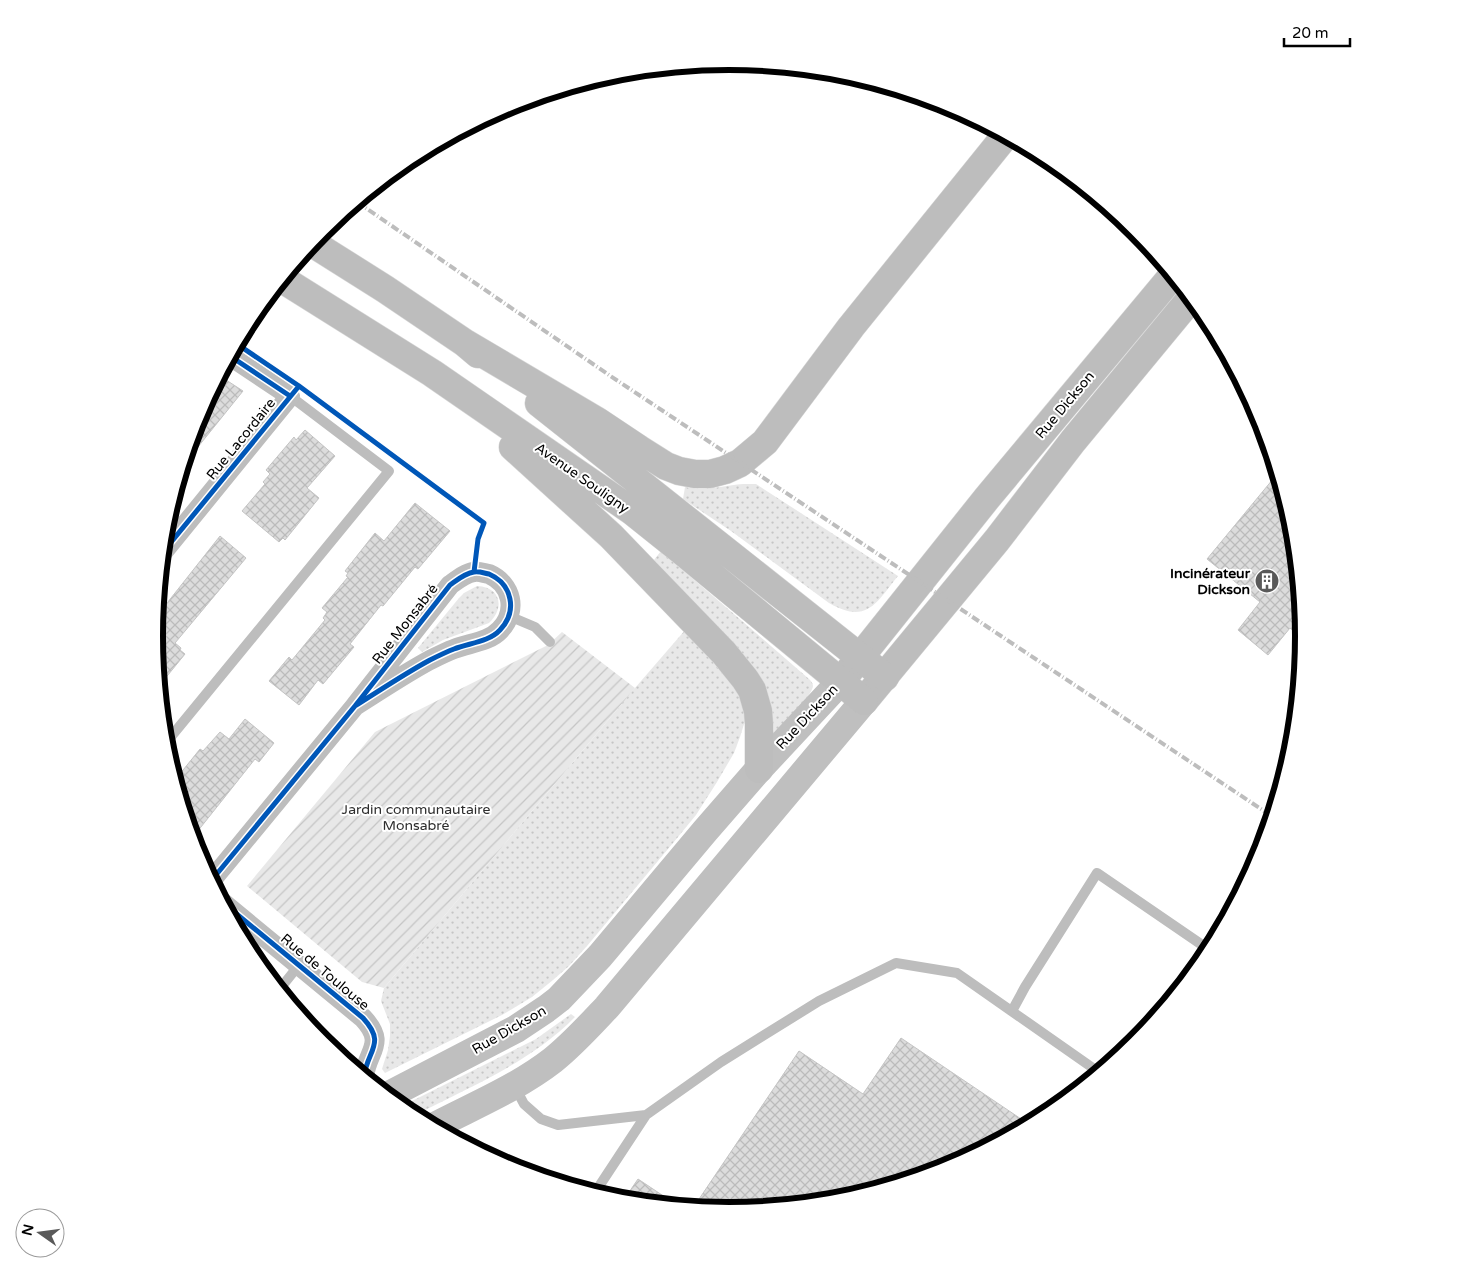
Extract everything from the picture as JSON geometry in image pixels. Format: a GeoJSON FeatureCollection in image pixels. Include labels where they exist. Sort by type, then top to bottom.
{"type":"FeatureCollection","features":[{"type":"Feature","properties":{"kind":"main road"},"geometry":{"type":"LineString","coordinates":[[465,344],[597,422],[666,466],[695,474],[710,474],[725,470],[740,463],[765,442],[856,320],[1002,140]]}},
{"type":"Feature","properties":{"kind":"main road","name":"Avenue Souligny"},"geometry":{"type":"LineString","coordinates":[[319,247],[465,344],[885,677]]}},
{"type":"Feature","properties":{"kind":"main road","name":"Rue Dickson"},"geometry":{"type":"LineString","coordinates":[[394,1092],[516,1029],[559,999],[600,956],[759,769],[840,681],[987,498],[1169,280]]}},
{"type":"Feature","properties":{"kind":"main road","name":"Avenue Souligny"},"geometry":{"type":"LineString","coordinates":[[288,283],[432,374],[632,511],[864,701]]}},
{"type":"Feature","properties":{"kind":"main road","name":"Rue Dickson"},"geometry":{"type":"LineString","coordinates":[[440,1123],[514,1085],[551,1062],[607,1006],[885,677],[997,540],[1073,441],[1187,303]]}},
{"type":"Feature","properties":{"kind":"main road"},"geometry":{"type":"LineString","coordinates":[[432,374],[611,536],[730,660],[752,690],[756,702],[759,724],[759,769]]}},
{"type":"Feature","properties":{"kind":"street","name":"Rue Lacordaire"},"geometry":{"type":"LineString","coordinates":[[171,542],[290,396],[235,360]]}},
{"type":"Feature","properties":{"kind":"street","name":"Rue Monsabré"},"geometry":{"type":"LineString","coordinates":[[216,875],[355,706],[450,585],[462,576],[474,572],[496,577],[505,586],[511,596],[512,608],[506,622],[499,631],[490,637],[428,661],[355,706]]}},
{"type":"Feature","properties":{"kind":"street","name":"Rue de Toulouse"},"geometry":{"type":"LineString","coordinates":[[235,913],[363,1018],[371,1027],[375,1035],[374,1042],[365,1069]]}},
{"type":"Feature","properties":{"kind":"lane"},"geometry":{"type":"LineString","coordinates":[[172,735],[389,471],[290,396]]}},
{"type":"Feature","properties":{"kind":"lane"},"geometry":{"type":"LineString","coordinates":[[509,616],[535,627],[550,642]]}},
{"type":"Feature","properties":{"kind":"lane"},"geometry":{"type":"LineString","coordinates":[[1012,1011],[1025,987],[1097,873],[1204,946]]}},
{"type":"Feature","properties":{"kind":"lane"},"geometry":{"type":"LineString","coordinates":[[598,1187],[646,1115],[721,1062],[819,1001],[896,963],[957,973],[1094,1069]]}},
{"type":"Feature","properties":{"kind":"lane"},"geometry":{"type":"LineString","coordinates":[[283,985],[299,965]]}},
{"type":"Feature","properties":{"kind":"lane"},"geometry":{"type":"LineString","coordinates":[[514,1085],[524,1104],[540,1119],[558,1125],[646,1115]]}},
{"type":"Feature","properties":{"kind":"green space"},"geometry":{"type":"Polygon","coordinates":[[[756,484],[898,576],[870,608],[853,612],[842,609],[829,603],[731,531],[683,499],[685,487],[707,488],[756,484]]]}},
{"type":"Feature","properties":{"kind":"green space"},"geometry":{"type":"Polygon","coordinates":[[[661,551],[812,682],[812,690],[808,696],[775,736],[773,735],[771,706],[767,694],[742,656],[654,560],[661,551]]]}},
{"type":"Feature","properties":{"kind":"green space"},"geometry":{"type":"Polygon","coordinates":[[[477,586],[491,590],[498,599],[497,611],[489,623],[443,640],[422,652],[418,648],[459,598],[477,586]]]}},
{"type":"Feature","properties":{"kind":"green space"},"geometry":{"type":"Polygon","coordinates":[[[686,629],[737,685],[745,706],[745,721],[734,753],[696,815],[587,946],[553,980],[532,997],[502,1015],[385,1073],[382,1069],[388,1050],[390,1024],[381,1001],[384,988],[686,629]]]}},
{"type":"Feature","properties":{"kind":"green space","name":"Jardin communautaire Monsabré"},"geometry":{"type":"Polygon","coordinates":[[[562,632],[635,688],[384,988],[362,982],[247,886],[375,732],[548,645],[562,632]]]}},
{"type":"Feature","properties":{"kind":"green space"},"geometry":{"type":"Polygon","coordinates":[[[571,1014],[575,1017],[539,1048],[477,1084],[421,1112],[408,1103],[536,1039],[571,1014]]]}},
{"type":"Feature","properties":{"kind":"building"},"geometry":{"type":"Polygon","coordinates":[[[225,379],[243,391],[194,452],[225,379]]]}},
{"type":"Feature","properties":{"kind":"building"},"geometry":{"type":"Polygon","coordinates":[[[305,430],[335,456],[307,488],[319,498],[285,540],[283,538],[279,542],[242,511],[265,484],[263,482],[270,474],[266,470],[294,437],[296,440],[305,430]]]}},
{"type":"Feature","properties":{"kind":"building","name":"Incinérateur Dickson"},"geometry":{"type":"Polygon","coordinates":[[[1273,478],[1285,526],[1291,563],[1296,633],[1290,628],[1268,655],[1238,630],[1260,602],[1207,559],[1273,478]]]}},
{"type":"Feature","properties":{"kind":"building"},"geometry":{"type":"Polygon","coordinates":[[[415,503],[450,531],[418,569],[415,567],[383,606],[381,605],[350,644],[354,647],[323,684],[318,680],[299,705],[269,681],[289,657],[292,660],[325,620],[323,618],[327,612],[322,608],[348,577],[346,576],[348,573],[345,571],[375,533],[384,541],[415,503]]]}},
{"type":"Feature","properties":{"kind":"building"},"geometry":{"type":"Polygon","coordinates":[[[220,536],[246,558],[175,643],[185,654],[165,679],[164,607],[220,536]]]}},
{"type":"Feature","properties":{"kind":"building"},"geometry":{"type":"Polygon","coordinates":[[[245,719],[274,743],[259,762],[255,759],[198,831],[180,774],[200,749],[203,751],[220,732],[229,739],[245,719]]]}},
{"type":"Feature","properties":{"kind":"building"},"geometry":{"type":"Polygon","coordinates":[[[901,1038],[1023,1121],[980,1145],[946,1160],[876,1184],[840,1192],[767,1202],[697,1202],[799,1051],[863,1094],[901,1038]]]}},
{"type":"Feature","properties":{"kind":"building"},"geometry":{"type":"Polygon","coordinates":[[[638,1179],[669,1199],[656,1198],[628,1193],[638,1179]]]}},
{"type":"Feature","properties":{"kind":"railway"},"geometry":{"type":"LineString","coordinates":[[362,206],[609,375],[1268,813]]}},
{"type":"Feature","properties":{"kind":"cycle path"},"geometry":{"type":"LineString","coordinates":[[242,348],[299,386],[484,523],[478,539],[474,572]]}},
{"type":"Feature","properties":{"kind":"cycle path"},"geometry":{"type":"LineString","coordinates":[[235,360],[290,396]]}},
{"type":"Feature","properties":{"kind":"cycle path"},"geometry":{"type":"LineString","coordinates":[[171,542],[299,386]]}},
{"type":"Feature","properties":{"kind":"cycle path"},"geometry":{"type":"LineString","coordinates":[[476,572],[489,574],[503,584],[510,599],[510,607],[506,623],[500,630],[485,640],[451,650],[430,660],[355,706],[450,585],[464,575],[476,572]]}},
{"type":"Feature","properties":{"kind":"cycle path"},"geometry":{"type":"LineString","coordinates":[[216,875],[355,706]]}},
{"type":"Feature","properties":{"kind":"cycle path"},"geometry":{"type":"LineString","coordinates":[[235,913],[363,1018],[374,1034],[375,1041],[366,1070]]}},
{"type":"Feature","properties":{"kind":"place","name":"Incinérateur Dickson"},"geometry":{"type":"Point","coordinates":[1267,581]}}]}
